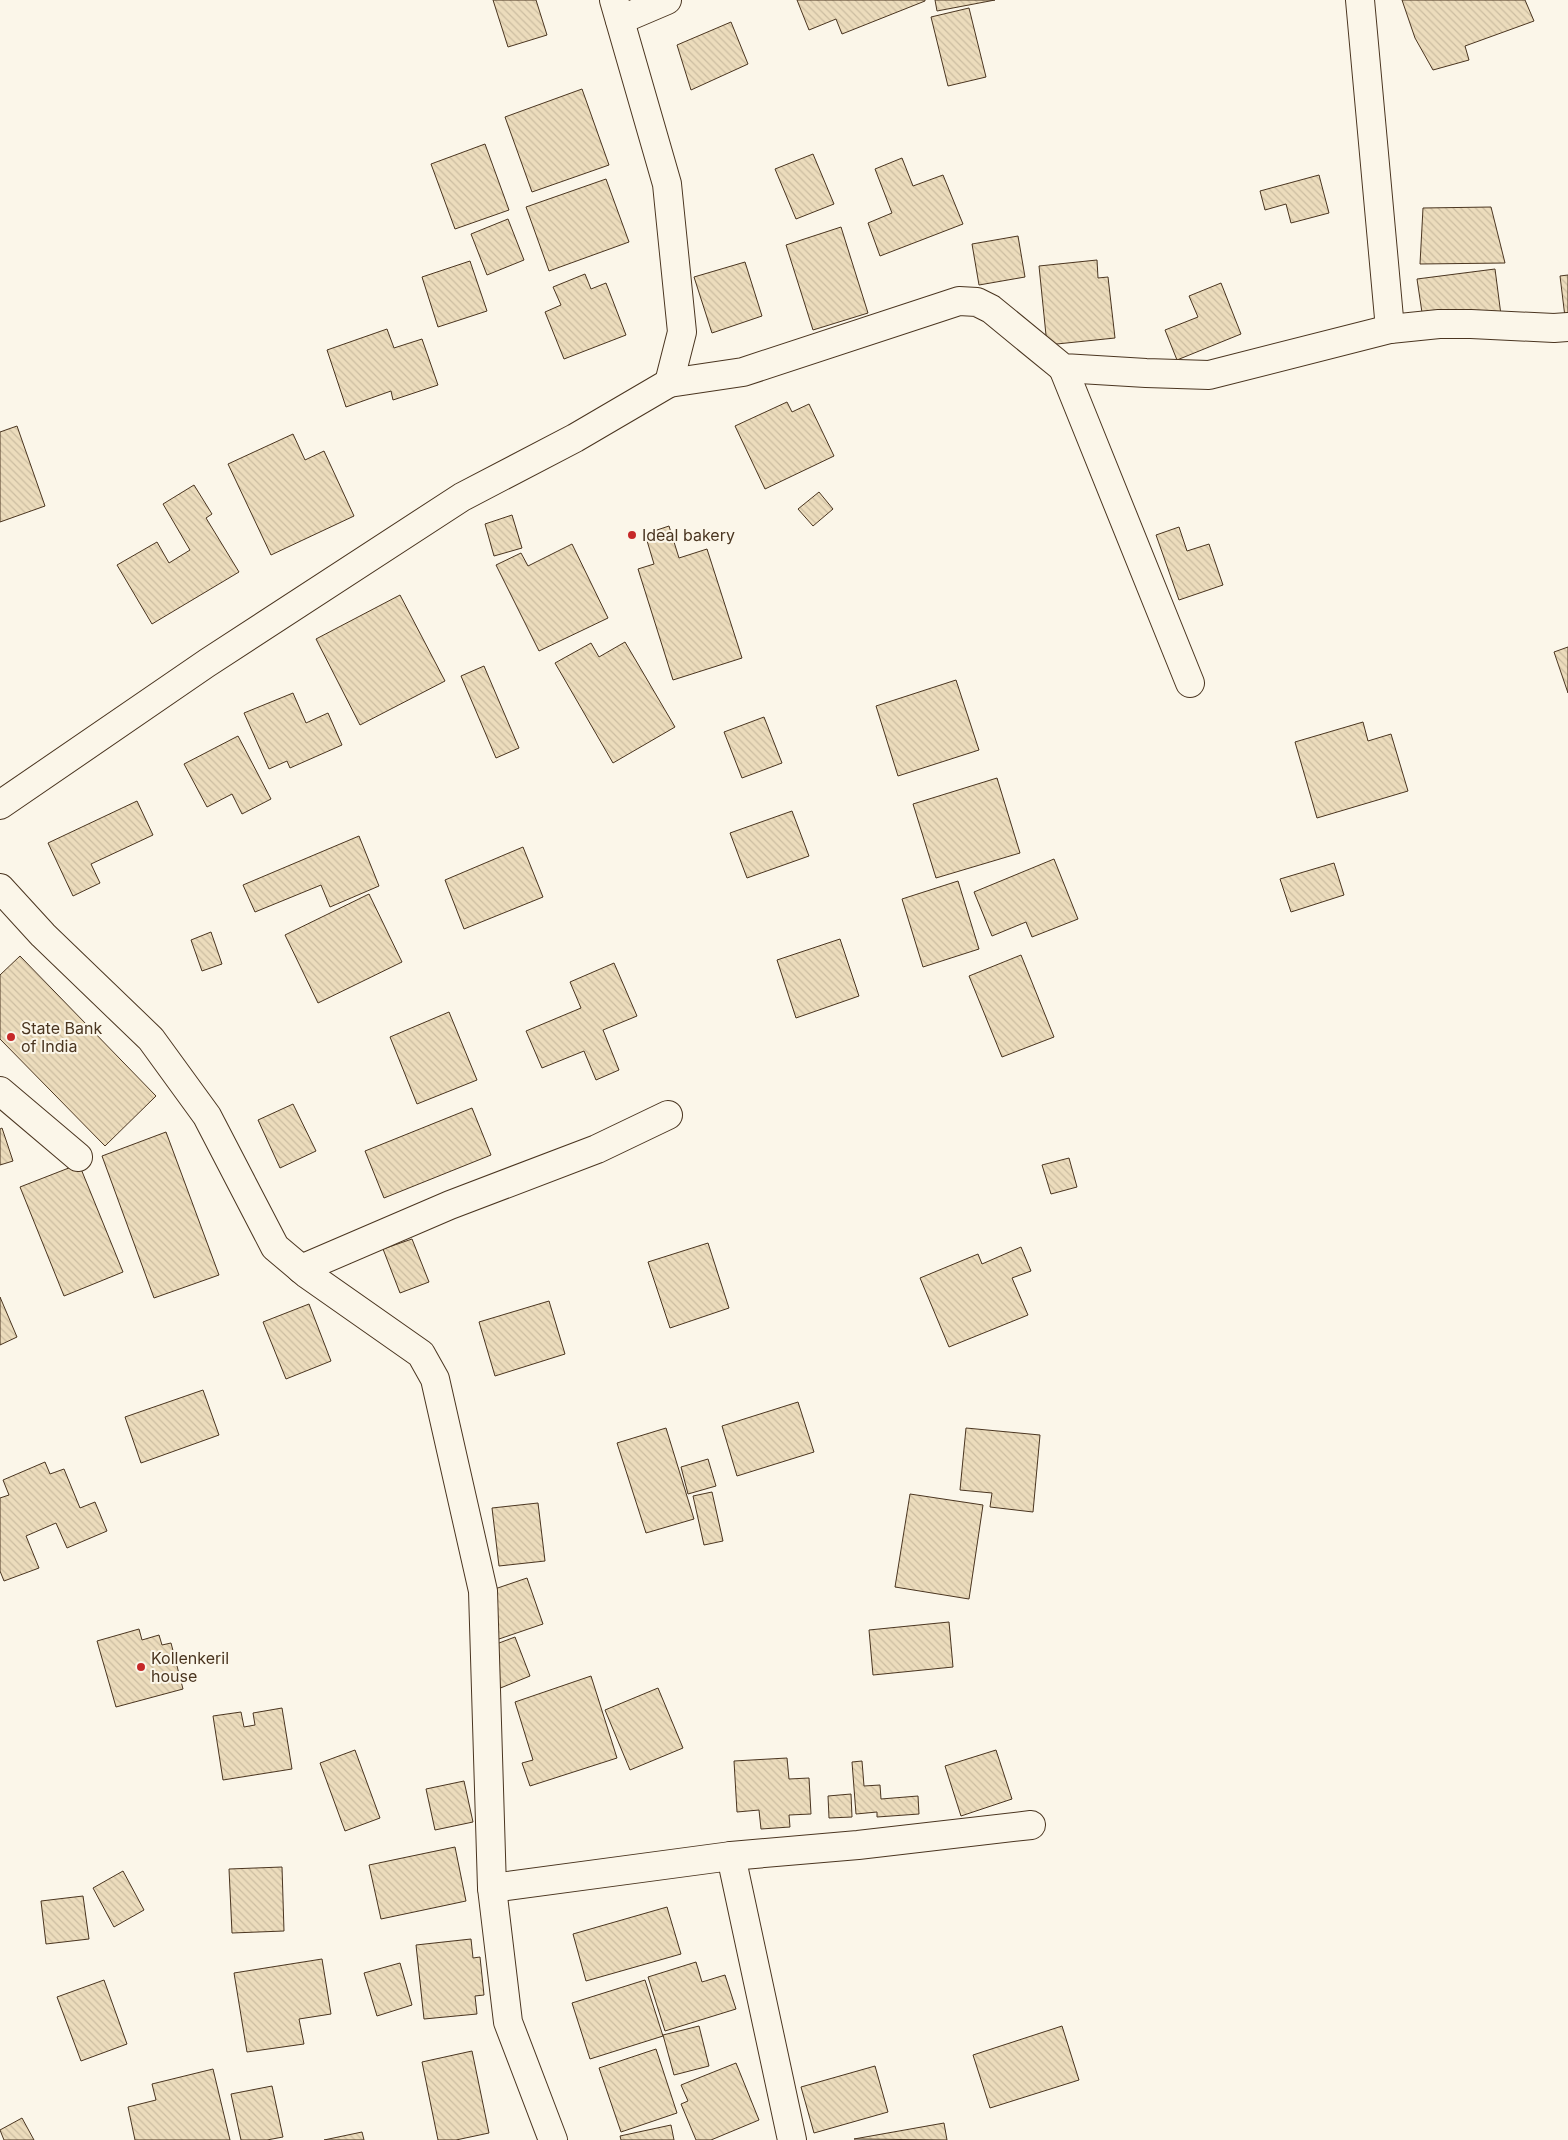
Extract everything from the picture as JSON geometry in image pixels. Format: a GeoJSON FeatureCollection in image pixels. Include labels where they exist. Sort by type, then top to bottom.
{"type":"FeatureCollection","features":[{"type":"Feature","properties":{"kind":"street"},"geometry":{"type":"LineString","coordinates":[[667,0],[617,10],[666,184],[678,277],[682,332],[669,382]]}},
{"type":"Feature","properties":{"kind":"street"},"geometry":{"type":"LineString","coordinates":[[1360,0],[1390,329]]}},
{"type":"Feature","properties":{"kind":"street"},"geometry":{"type":"LineString","coordinates":[[0,805],[207,663],[462,497],[576,438],[669,382],[742,372],[959,301],[977,302],[991,309],[1063,368],[1190,683]]}},
{"type":"Feature","properties":{"kind":"street"},"geometry":{"type":"LineString","coordinates":[[1063,368],[1209,375],[1390,329],[1439,324],[1568,327]]}},
{"type":"Feature","properties":{"kind":"street"},"geometry":{"type":"LineString","coordinates":[[0,888],[43,935],[151,1039],[208,1116],[275,1248],[301,1269],[421,1354],[435,1379],[483,1591],[492,1888],[508,2022],[553,2140]]}},
{"type":"Feature","properties":{"kind":"street"},"geometry":{"type":"LineString","coordinates":[[0,1091],[78,1157]]}},
{"type":"Feature","properties":{"kind":"street"},"geometry":{"type":"LineString","coordinates":[[301,1269],[450,1205],[597,1149],[668,1115]]}},
{"type":"Feature","properties":{"kind":"street"},"geometry":{"type":"LineString","coordinates":[[492,1888],[731,1856],[1031,1825]]}},
{"type":"Feature","properties":{"kind":"street"},"geometry":{"type":"LineString","coordinates":[[731,1856],[792,2140]]}},
{"type":"Feature","properties":{"kind":"building"},"geometry":{"type":"Polygon","coordinates":[[[493,0],[536,0],[547,35],[508,47],[493,0]]]}},
{"type":"Feature","properties":{"kind":"building"},"geometry":{"type":"Polygon","coordinates":[[[797,0],[925,1],[842,34],[836,19],[809,30],[797,0]]]}},
{"type":"Feature","properties":{"kind":"building"},"geometry":{"type":"Polygon","coordinates":[[[935,0],[995,0],[937,11],[935,0]]]}},
{"type":"Feature","properties":{"kind":"building"},"geometry":{"type":"Polygon","coordinates":[[[1402,0],[1525,0],[1534,21],[1465,46],[1469,60],[1433,70],[1415,38],[1402,0]]]}},
{"type":"Feature","properties":{"kind":"building"},"geometry":{"type":"Polygon","coordinates":[[[969,8],[986,77],[948,86],[931,17],[969,8]]]}},
{"type":"Feature","properties":{"kind":"building"},"geometry":{"type":"Polygon","coordinates":[[[731,22],[748,64],[691,90],[677,45],[731,22]]]}},
{"type":"Feature","properties":{"kind":"building"},"geometry":{"type":"Polygon","coordinates":[[[582,89],[609,165],[532,192],[505,117],[582,89]]]}},
{"type":"Feature","properties":{"kind":"building"},"geometry":{"type":"Polygon","coordinates":[[[485,144],[509,210],[455,229],[431,164],[485,144]]]}},
{"type":"Feature","properties":{"kind":"building"},"geometry":{"type":"Polygon","coordinates":[[[813,154],[834,204],[796,219],[775,169],[813,154]]]}},
{"type":"Feature","properties":{"kind":"building"},"geometry":{"type":"Polygon","coordinates":[[[902,158],[913,186],[943,175],[963,224],[880,256],[868,223],[892,213],[875,169],[902,158]]]}},
{"type":"Feature","properties":{"kind":"building"},"geometry":{"type":"Polygon","coordinates":[[[1319,175],[1329,213],[1291,223],[1286,204],[1265,210],[1260,191],[1319,175]]]}},
{"type":"Feature","properties":{"kind":"building"},"geometry":{"type":"Polygon","coordinates":[[[606,179],[629,242],[549,271],[526,207],[606,179]]]}},
{"type":"Feature","properties":{"kind":"building"},"geometry":{"type":"Polygon","coordinates":[[[1491,207],[1505,263],[1420,264],[1423,208],[1491,207]]]}},
{"type":"Feature","properties":{"kind":"building"},"geometry":{"type":"Polygon","coordinates":[[[508,219],[524,260],[487,275],[471,234],[508,219]]]}},
{"type":"Feature","properties":{"kind":"building"},"geometry":{"type":"Polygon","coordinates":[[[841,227],[868,313],[813,330],[786,245],[841,227]]]}},
{"type":"Feature","properties":{"kind":"building"},"geometry":{"type":"Polygon","coordinates":[[[1018,236],[1025,277],[979,285],[972,244],[1018,236]]]}},
{"type":"Feature","properties":{"kind":"building"},"geometry":{"type":"Polygon","coordinates":[[[1097,260],[1098,278],[1108,277],[1115,338],[1047,345],[1039,266],[1097,260]]]}},
{"type":"Feature","properties":{"kind":"building"},"geometry":{"type":"Polygon","coordinates":[[[470,261],[487,311],[438,327],[422,277],[470,261]]]}},
{"type":"Feature","properties":{"kind":"building"},"geometry":{"type":"Polygon","coordinates":[[[745,262],[762,316],[712,333],[694,277],[745,262]]]}},
{"type":"Feature","properties":{"kind":"building"},"geometry":{"type":"Polygon","coordinates":[[[1495,269],[1501,315],[1424,326],[1417,279],[1495,269]]]}},
{"type":"Feature","properties":{"kind":"building"},"geometry":{"type":"Polygon","coordinates":[[[585,274],[591,289],[606,283],[626,335],[564,359],[545,312],[561,305],[553,287],[585,274]]]}},
{"type":"Feature","properties":{"kind":"building"},"geometry":{"type":"Polygon","coordinates":[[[1568,275],[1568,317],[1565,317],[1560,276],[1568,275]]]}},
{"type":"Feature","properties":{"kind":"building"},"geometry":{"type":"Polygon","coordinates":[[[1221,283],[1241,334],[1177,360],[1165,330],[1198,317],[1189,296],[1221,283]]]}},
{"type":"Feature","properties":{"kind":"building"},"geometry":{"type":"Polygon","coordinates":[[[387,329],[394,348],[422,339],[438,385],[393,400],[391,391],[346,407],[327,350],[387,329]]]}},
{"type":"Feature","properties":{"kind":"building"},"geometry":{"type":"Polygon","coordinates":[[[787,402],[792,412],[809,404],[834,456],[765,489],[735,426],[787,402]]]}},
{"type":"Feature","properties":{"kind":"building"},"geometry":{"type":"Polygon","coordinates":[[[17,426],[45,506],[0,522],[0,432],[17,426]]]}},
{"type":"Feature","properties":{"kind":"building"},"geometry":{"type":"Polygon","coordinates":[[[293,434],[305,460],[324,451],[354,516],[271,555],[228,464],[293,434]]]}},
{"type":"Feature","properties":{"kind":"building"},"geometry":{"type":"Polygon","coordinates":[[[194,485],[212,514],[206,518],[239,572],[152,624],[117,565],[157,542],[169,563],[190,550],[163,504],[194,485]]]}},
{"type":"Feature","properties":{"kind":"building"},"geometry":{"type":"Polygon","coordinates":[[[819,492],[833,509],[813,526],[798,509],[819,492]]]}},
{"type":"Feature","properties":{"kind":"building"},"geometry":{"type":"Polygon","coordinates":[[[512,515],[522,548],[494,556],[485,524],[512,515]]]}},
{"type":"Feature","properties":{"kind":"building"},"geometry":{"type":"Polygon","coordinates":[[[669,526],[679,558],[707,549],[742,658],[673,680],[638,569],[654,564],[645,534],[669,526]]]}},
{"type":"Feature","properties":{"kind":"building"},"geometry":{"type":"Polygon","coordinates":[[[1179,527],[1187,551],[1209,544],[1223,585],[1179,600],[1156,535],[1179,527]]]}},
{"type":"Feature","properties":{"kind":"building"},"geometry":{"type":"Polygon","coordinates":[[[572,544],[608,618],[539,651],[496,565],[521,553],[528,566],[572,544]]]}},
{"type":"Feature","properties":{"kind":"building"},"geometry":{"type":"Polygon","coordinates":[[[400,595],[445,681],[360,725],[316,639],[400,595]]]}},
{"type":"Feature","properties":{"kind":"building"},"geometry":{"type":"Polygon","coordinates":[[[625,642],[675,727],[613,763],[555,663],[591,643],[599,657],[625,642]]]}},
{"type":"Feature","properties":{"kind":"building"},"geometry":{"type":"Polygon","coordinates":[[[1568,647],[1568,693],[1554,652],[1568,647]]]}},
{"type":"Feature","properties":{"kind":"building"},"geometry":{"type":"Polygon","coordinates":[[[484,666],[519,748],[496,758],[461,676],[484,666]]]}},
{"type":"Feature","properties":{"kind":"building"},"geometry":{"type":"Polygon","coordinates":[[[956,680],[979,750],[898,776],[876,706],[956,680]]]}},
{"type":"Feature","properties":{"kind":"building"},"geometry":{"type":"Polygon","coordinates":[[[293,693],[306,723],[328,713],[342,745],[290,768],[287,761],[269,769],[244,713],[293,693]]]}},
{"type":"Feature","properties":{"kind":"building"},"geometry":{"type":"Polygon","coordinates":[[[764,717],[782,763],[742,778],[724,732],[764,717]]]}},
{"type":"Feature","properties":{"kind":"building"},"geometry":{"type":"Polygon","coordinates":[[[1363,722],[1368,741],[1391,734],[1408,791],[1317,818],[1295,742],[1363,722]]]}},
{"type":"Feature","properties":{"kind":"building"},"geometry":{"type":"Polygon","coordinates":[[[238,736],[271,799],[242,814],[232,794],[207,807],[184,764],[238,736]]]}},
{"type":"Feature","properties":{"kind":"building"},"geometry":{"type":"Polygon","coordinates":[[[997,778],[1020,853],[936,878],[913,804],[997,778]]]}},
{"type":"Feature","properties":{"kind":"building"},"geometry":{"type":"Polygon","coordinates":[[[137,801],[153,835],[91,864],[100,883],[73,896],[48,843],[137,801]]]}},
{"type":"Feature","properties":{"kind":"building"},"geometry":{"type":"Polygon","coordinates":[[[792,811],[809,856],[747,878],[730,833],[792,811]]]}},
{"type":"Feature","properties":{"kind":"building"},"geometry":{"type":"Polygon","coordinates":[[[359,836],[379,886],[330,907],[321,885],[255,912],[243,885],[359,836]]]}},
{"type":"Feature","properties":{"kind":"building"},"geometry":{"type":"Polygon","coordinates":[[[523,847],[543,897],[464,929],[445,880],[523,847]]]}},
{"type":"Feature","properties":{"kind":"building"},"geometry":{"type":"Polygon","coordinates":[[[1054,859],[1078,919],[1032,937],[1026,922],[992,936],[974,892],[1054,859]]]}},
{"type":"Feature","properties":{"kind":"building"},"geometry":{"type":"Polygon","coordinates":[[[1334,863],[1344,895],[1291,912],[1280,879],[1334,863]]]}},
{"type":"Feature","properties":{"kind":"building"},"geometry":{"type":"Polygon","coordinates":[[[958,881],[979,949],[923,967],[902,899],[958,881]]]}},
{"type":"Feature","properties":{"kind":"building"},"geometry":{"type":"Polygon","coordinates":[[[369,894],[402,962],[318,1003],[285,935],[369,894]]]}},
{"type":"Feature","properties":{"kind":"building"},"geometry":{"type":"Polygon","coordinates":[[[211,932],[222,964],[202,971],[191,940],[211,932]]]}},
{"type":"Feature","properties":{"kind":"building"},"geometry":{"type":"Polygon","coordinates":[[[840,939],[859,996],[796,1018],[777,960],[840,939]]]}},
{"type":"Feature","properties":{"kind":"building"},"geometry":{"type":"Polygon","coordinates":[[[1021,955],[1054,1037],[1002,1057],[969,976],[1021,955]]]}},
{"type":"Feature","properties":{"kind":"building"},"geometry":{"type":"Polygon","coordinates":[[[20,956],[156,1096],[105,1146],[0,1039],[0,975],[20,956]]]}},
{"type":"Feature","properties":{"kind":"building"},"geometry":{"type":"Polygon","coordinates":[[[614,963],[637,1016],[603,1030],[619,1070],[596,1080],[584,1051],[542,1068],[526,1031],[581,1008],[570,982],[614,963]]]}},
{"type":"Feature","properties":{"kind":"building"},"geometry":{"type":"Polygon","coordinates":[[[449,1012],[477,1080],[417,1104],[390,1037],[449,1012]]]}},
{"type":"Feature","properties":{"kind":"building"},"geometry":{"type":"Polygon","coordinates":[[[293,1104],[316,1151],[280,1168],[258,1120],[293,1104]]]}},
{"type":"Feature","properties":{"kind":"building"},"geometry":{"type":"Polygon","coordinates":[[[472,1108],[491,1155],[384,1198],[365,1151],[472,1108]]]}},
{"type":"Feature","properties":{"kind":"building"},"geometry":{"type":"Polygon","coordinates":[[[2,1128],[13,1161],[0,1165],[0,1129],[2,1128]]]}},
{"type":"Feature","properties":{"kind":"building"},"geometry":{"type":"Polygon","coordinates":[[[166,1132],[219,1275],[154,1298],[102,1156],[166,1132]]]}},
{"type":"Feature","properties":{"kind":"building"},"geometry":{"type":"Polygon","coordinates":[[[1069,1158],[1077,1187],[1051,1194],[1042,1165],[1069,1158]]]}},
{"type":"Feature","properties":{"kind":"building"},"geometry":{"type":"Polygon","coordinates":[[[79,1164],[123,1272],[64,1296],[20,1187],[79,1164]]]}},
{"type":"Feature","properties":{"kind":"building"},"geometry":{"type":"Polygon","coordinates":[[[412,1239],[429,1282],[400,1293],[383,1249],[412,1239]]]}},
{"type":"Feature","properties":{"kind":"building"},"geometry":{"type":"Polygon","coordinates":[[[708,1243],[729,1308],[670,1328],[648,1262],[708,1243]]]}},
{"type":"Feature","properties":{"kind":"building"},"geometry":{"type":"Polygon","coordinates":[[[1021,1247],[1031,1271],[1012,1278],[1028,1315],[949,1347],[920,1278],[978,1254],[982,1264],[1021,1247]]]}},
{"type":"Feature","properties":{"kind":"building"},"geometry":{"type":"Polygon","coordinates":[[[0,1297],[17,1337],[0,1345],[0,1297]]]}},
{"type":"Feature","properties":{"kind":"building"},"geometry":{"type":"Polygon","coordinates":[[[549,1301],[565,1354],[495,1376],[479,1322],[549,1301]]]}},
{"type":"Feature","properties":{"kind":"building"},"geometry":{"type":"Polygon","coordinates":[[[309,1304],[331,1361],[286,1379],[263,1322],[309,1304]]]}},
{"type":"Feature","properties":{"kind":"building"},"geometry":{"type":"Polygon","coordinates":[[[203,1390],[219,1435],[141,1463],[125,1417],[203,1390]]]}},
{"type":"Feature","properties":{"kind":"building"},"geometry":{"type":"Polygon","coordinates":[[[798,1402],[814,1452],[737,1476],[722,1426],[798,1402]]]}},
{"type":"Feature","properties":{"kind":"building"},"geometry":{"type":"Polygon","coordinates":[[[666,1428],[694,1519],[646,1533],[617,1443],[666,1428]]]}},
{"type":"Feature","properties":{"kind":"building"},"geometry":{"type":"Polygon","coordinates":[[[966,1428],[1040,1435],[1033,1512],[990,1507],[992,1493],[960,1490],[966,1428]]]}},
{"type":"Feature","properties":{"kind":"building"},"geometry":{"type":"Polygon","coordinates":[[[708,1459],[716,1486],[688,1494],[681,1467],[708,1459]]]}},
{"type":"Feature","properties":{"kind":"building"},"geometry":{"type":"Polygon","coordinates":[[[45,1462],[50,1474],[64,1469],[80,1508],[95,1502],[107,1531],[67,1548],[56,1523],[26,1536],[39,1568],[4,1581],[0,1571],[0,1498],[9,1495],[3,1480],[45,1462]]]}},
{"type":"Feature","properties":{"kind":"building"},"geometry":{"type":"Polygon","coordinates":[[[712,1492],[723,1541],[704,1545],[693,1496],[712,1492]]]}},
{"type":"Feature","properties":{"kind":"building"},"geometry":{"type":"Polygon","coordinates":[[[910,1494],[983,1505],[969,1599],[895,1587],[910,1494]]]}},
{"type":"Feature","properties":{"kind":"building"},"geometry":{"type":"Polygon","coordinates":[[[538,1503],[545,1561],[499,1566],[492,1508],[538,1503]]]}},
{"type":"Feature","properties":{"kind":"building"},"geometry":{"type":"Polygon","coordinates":[[[527,1578],[543,1624],[499,1639],[483,1593],[527,1578]]]}},
{"type":"Feature","properties":{"kind":"building"},"geometry":{"type":"Polygon","coordinates":[[[949,1622],[953,1667],[873,1675],[869,1630],[949,1622]]]}},
{"type":"Feature","properties":{"kind":"building","name":"Kollenkeril house"},"geometry":{"type":"Polygon","coordinates":[[[139,1629],[142,1640],[159,1635],[162,1645],[171,1643],[183,1689],[116,1707],[97,1641],[139,1629]]]}},
{"type":"Feature","properties":{"kind":"building"},"geometry":{"type":"Polygon","coordinates":[[[515,1637],[530,1676],[498,1689],[483,1649],[515,1637]]]}},
{"type":"Feature","properties":{"kind":"building"},"geometry":{"type":"Polygon","coordinates":[[[591,1676],[617,1758],[530,1786],[522,1763],[533,1760],[515,1702],[591,1676]]]}},
{"type":"Feature","properties":{"kind":"building"},"geometry":{"type":"Polygon","coordinates":[[[658,1688],[683,1748],[630,1770],[605,1710],[658,1688]]]}},
{"type":"Feature","properties":{"kind":"building"},"geometry":{"type":"Polygon","coordinates":[[[282,1708],[292,1769],[223,1780],[213,1716],[241,1712],[244,1727],[255,1725],[253,1713],[282,1708]]]}},
{"type":"Feature","properties":{"kind":"building"},"geometry":{"type":"Polygon","coordinates":[[[355,1750],[380,1818],[345,1831],[320,1763],[355,1750]]]}},
{"type":"Feature","properties":{"kind":"building"},"geometry":{"type":"Polygon","coordinates":[[[996,1750],[1012,1799],[961,1816],[945,1766],[996,1750]]]}},
{"type":"Feature","properties":{"kind":"building"},"geometry":{"type":"Polygon","coordinates":[[[787,1758],[789,1779],[809,1778],[811,1814],[789,1815],[790,1827],[761,1829],[759,1810],[737,1812],[734,1761],[787,1758]]]}},
{"type":"Feature","properties":{"kind":"building"},"geometry":{"type":"Polygon","coordinates":[[[862,1761],[864,1786],[880,1785],[881,1799],[918,1796],[919,1814],[877,1817],[877,1812],[856,1814],[852,1762],[862,1761]]]}},
{"type":"Feature","properties":{"kind":"building"},"geometry":{"type":"Polygon","coordinates":[[[464,1781],[473,1822],[435,1830],[426,1789],[464,1781]]]}},
{"type":"Feature","properties":{"kind":"building"},"geometry":{"type":"Polygon","coordinates":[[[851,1794],[852,1817],[829,1818],[828,1796],[851,1794]]]}},
{"type":"Feature","properties":{"kind":"building"},"geometry":{"type":"Polygon","coordinates":[[[455,1847],[466,1901],[381,1919],[369,1865],[455,1847]]]}},
{"type":"Feature","properties":{"kind":"building"},"geometry":{"type":"Polygon","coordinates":[[[282,1867],[284,1931],[232,1933],[229,1869],[282,1867]]]}},
{"type":"Feature","properties":{"kind":"building"},"geometry":{"type":"Polygon","coordinates":[[[123,1871],[144,1910],[114,1927],[93,1888],[123,1871]]]}},
{"type":"Feature","properties":{"kind":"building"},"geometry":{"type":"Polygon","coordinates":[[[83,1896],[89,1939],[46,1944],[41,1901],[83,1896]]]}},
{"type":"Feature","properties":{"kind":"building"},"geometry":{"type":"Polygon","coordinates":[[[667,1907],[681,1954],[586,1981],[573,1934],[667,1907]]]}},
{"type":"Feature","properties":{"kind":"building"},"geometry":{"type":"Polygon","coordinates":[[[471,1939],[473,1958],[480,1957],[484,1995],[475,1996],[477,2014],[424,2019],[416,1945],[471,1939]]]}},
{"type":"Feature","properties":{"kind":"building"},"geometry":{"type":"Polygon","coordinates":[[[322,1959],[331,2014],[299,2019],[304,2044],[247,2052],[234,1973],[322,1959]]]}},
{"type":"Feature","properties":{"kind":"building"},"geometry":{"type":"Polygon","coordinates":[[[696,1962],[702,1982],[725,1975],[736,2009],[665,2031],[648,1977],[696,1962]]]}},
{"type":"Feature","properties":{"kind":"building"},"geometry":{"type":"Polygon","coordinates":[[[400,1963],[412,2005],[377,2016],[364,1973],[400,1963]]]}},
{"type":"Feature","properties":{"kind":"building"},"geometry":{"type":"Polygon","coordinates":[[[104,1980],[127,2044],[81,2061],[57,1997],[104,1980]]]}},
{"type":"Feature","properties":{"kind":"building"},"geometry":{"type":"Polygon","coordinates":[[[645,1980],[663,2036],[590,2059],[572,2003],[645,1980]]]}},
{"type":"Feature","properties":{"kind":"building"},"geometry":{"type":"Polygon","coordinates":[[[699,2026],[709,2066],[674,2075],[663,2035],[699,2026]]]}},
{"type":"Feature","properties":{"kind":"building"},"geometry":{"type":"Polygon","coordinates":[[[1062,2026],[1079,2080],[990,2108],[973,2055],[1062,2026]]]}},
{"type":"Feature","properties":{"kind":"building"},"geometry":{"type":"Polygon","coordinates":[[[656,2049],[677,2113],[621,2132],[599,2068],[656,2049]]]}},
{"type":"Feature","properties":{"kind":"building"},"geometry":{"type":"Polygon","coordinates":[[[472,2051],[489,2133],[456,2140],[438,2140],[422,2062],[472,2051]]]}},
{"type":"Feature","properties":{"kind":"building"},"geometry":{"type":"Polygon","coordinates":[[[736,2063],[759,2120],[711,2140],[696,2140],[681,2104],[688,2101],[681,2085],[736,2063]]]}},
{"type":"Feature","properties":{"kind":"building"},"geometry":{"type":"Polygon","coordinates":[[[875,2066],[888,2112],[814,2133],[801,2087],[875,2066]]]}},
{"type":"Feature","properties":{"kind":"building"},"geometry":{"type":"Polygon","coordinates":[[[213,2069],[230,2140],[135,2140],[128,2107],[156,2100],[152,2084],[213,2069]]]}},
{"type":"Feature","properties":{"kind":"building"},"geometry":{"type":"Polygon","coordinates":[[[272,2086],[283,2137],[267,2140],[241,2140],[231,2094],[272,2086]]]}},
{"type":"Feature","properties":{"kind":"building"},"geometry":{"type":"Polygon","coordinates":[[[22,2118],[34,2140],[4,2140],[0,2130],[22,2118]]]}},
{"type":"Feature","properties":{"kind":"building"},"geometry":{"type":"Polygon","coordinates":[[[944,2123],[947,2140],[854,2139],[944,2123]]]}},
{"type":"Feature","properties":{"kind":"building"},"geometry":{"type":"Polygon","coordinates":[[[671,2125],[674,2140],[621,2140],[620,2136],[671,2125]]]}},
{"type":"Feature","properties":{"kind":"building"},"geometry":{"type":"Polygon","coordinates":[[[362,2132],[364,2140],[324,2140],[362,2132]]]}},
{"type":"Feature","properties":{"kind":"place","name":"Ideal bakery"},"geometry":{"type":"Point","coordinates":[632,535]}},
{"type":"Feature","properties":{"kind":"place","name":"State Bank of India"},"geometry":{"type":"Point","coordinates":[11,1037]}},
{"type":"Feature","properties":{"kind":"place","name":"Kollenkeril house"},"geometry":{"type":"Point","coordinates":[141,1667]}}]}
